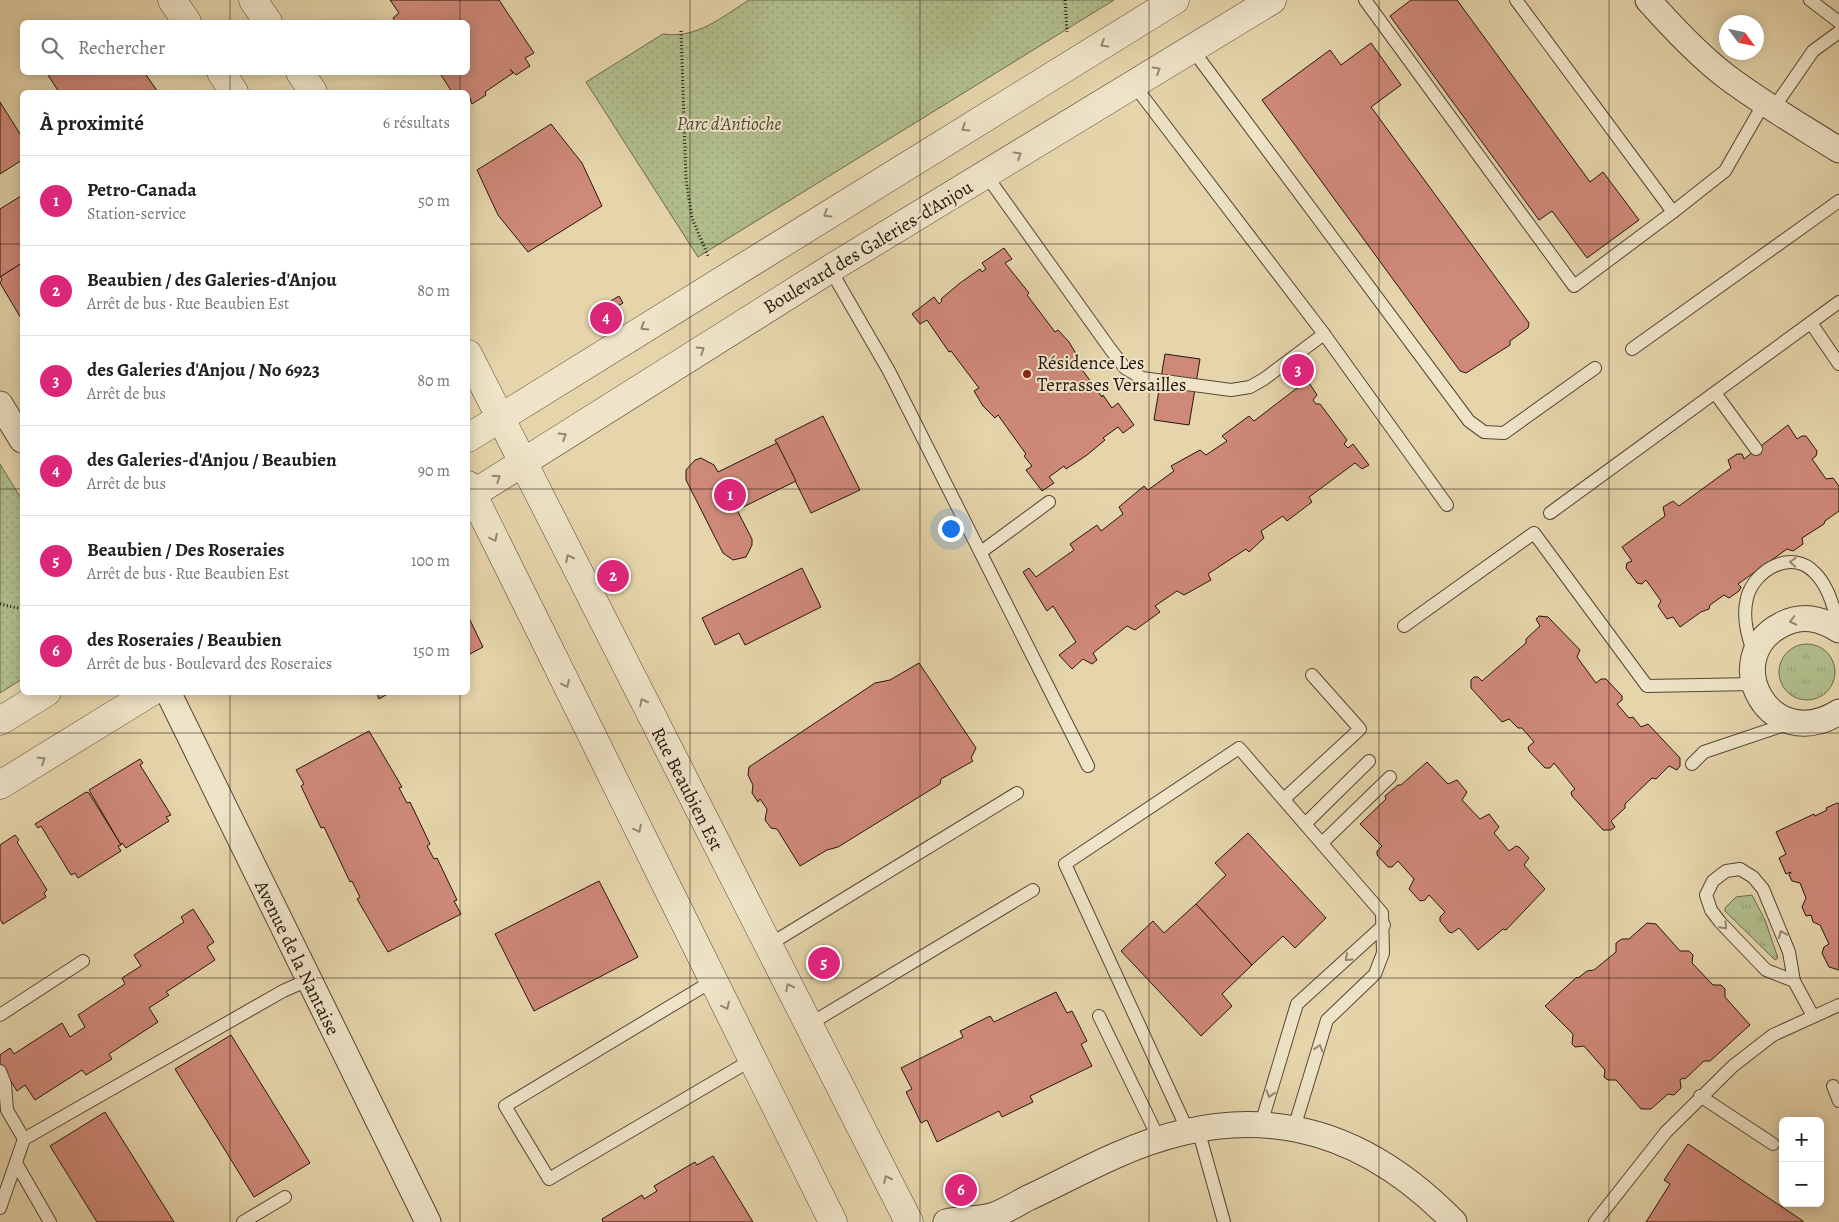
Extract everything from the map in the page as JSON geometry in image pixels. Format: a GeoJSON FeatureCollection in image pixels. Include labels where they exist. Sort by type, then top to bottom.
{"type":"FeatureCollection","features":[{"type":"Feature","properties":{"kind":"street"},"geometry":{"type":"LineString","coordinates":[[172,0],[186,20]]}},
{"type":"Feature","properties":{"kind":"street"},"geometry":{"type":"LineString","coordinates":[[253,0],[267,20]]}},
{"type":"Feature","properties":{"kind":"street"},"geometry":{"type":"LineString","coordinates":[[470,437],[1176,0]]}},
{"type":"Feature","properties":{"kind":"street","name":"Boulevard des Galeries-d'Anjou"},"geometry":{"type":"LineString","coordinates":[[470,491],[522,462],[830,269],[1272,0]]}},
{"type":"Feature","properties":{"kind":"street"},"geometry":{"type":"LineString","coordinates":[[1648,0],[1690,45],[1726,76],[1768,106],[1839,150]]}},
{"type":"Feature","properties":{"kind":"street"},"geometry":{"type":"LineString","coordinates":[[223,75],[233,90]]}},
{"type":"Feature","properties":{"kind":"street"},"geometry":{"type":"LineString","coordinates":[[302,75],[311,90]]}},
{"type":"Feature","properties":{"kind":"street","name":"Rue Beaubien Est"},"geometry":{"type":"LineString","coordinates":[[470,358],[909,1222]]}},
{"type":"Feature","properties":{"kind":"street"},"geometry":{"type":"LineString","coordinates":[[0,404],[20,437]]}},
{"type":"Feature","properties":{"kind":"street"},"geometry":{"type":"LineString","coordinates":[[470,494],[833,1222]]}},
{"type":"Feature","properties":{"kind":"street"},"geometry":{"type":"LineString","coordinates":[[1839,630],[1826,622],[1808,618],[1790,620],[1774,629],[1761,642],[1754,657],[1753,674],[1764,705],[1778,716],[1792,722],[1818,722],[1826,720],[1839,712]]}},
{"type":"Feature","properties":{"kind":"street"},"geometry":{"type":"LineString","coordinates":[[0,720],[42,695]]}},
{"type":"Feature","properties":{"kind":"street"},"geometry":{"type":"LineString","coordinates":[[0,785],[146,695]]}},
{"type":"Feature","properties":{"kind":"street","name":"Avenue de la Nantaise"},"geometry":{"type":"LineString","coordinates":[[169,695],[428,1222]]}},
{"type":"Feature","properties":{"kind":"street"},"geometry":{"type":"LineString","coordinates":[[946,1222],[991,1218],[1117,1154],[1159,1138],[1228,1124],[1261,1124],[1294,1128],[1350,1145],[1396,1172],[1454,1222]]}},
{"type":"Feature","properties":{"kind":"lane"},"geometry":{"type":"LineString","coordinates":[[1365,0],[1574,286],[1725,171],[1768,106],[1813,51],[1839,32]]}},
{"type":"Feature","properties":{"kind":"lane"},"geometry":{"type":"LineString","coordinates":[[1516,0],[1673,212]]}},
{"type":"Feature","properties":{"kind":"lane"},"geometry":{"type":"LineString","coordinates":[[1810,0],[1839,22]]}},
{"type":"Feature","properties":{"kind":"lane"},"geometry":{"type":"LineString","coordinates":[[1192,49],[1469,421],[1484,432],[1504,433],[1595,368]]}},
{"type":"Feature","properties":{"kind":"lane"},"geometry":{"type":"LineString","coordinates":[[1134,84],[1324,334],[1447,505]]}},
{"type":"Feature","properties":{"kind":"lane"},"geometry":{"type":"LineString","coordinates":[[986,175],[1111,350],[1125,368],[1142,378],[1231,390],[1250,387],[1324,334]]}},
{"type":"Feature","properties":{"kind":"lane"},"geometry":{"type":"LineString","coordinates":[[1632,349],[1839,201]]}},
{"type":"Feature","properties":{"kind":"lane"},"geometry":{"type":"LineString","coordinates":[[830,269],[889,371],[1088,766]]}},
{"type":"Feature","properties":{"kind":"lane"},"geometry":{"type":"LineString","coordinates":[[1550,512],[1839,302]]}},
{"type":"Feature","properties":{"kind":"lane"},"geometry":{"type":"LineString","coordinates":[[1810,322],[1839,364]]}},
{"type":"Feature","properties":{"kind":"lane"},"geometry":{"type":"LineString","coordinates":[[1715,393],[1756,449]]}},
{"type":"Feature","properties":{"kind":"lane"},"geometry":{"type":"LineString","coordinates":[[981,552],[1049,502]]}},
{"type":"Feature","properties":{"kind":"lane"},"geometry":{"type":"LineString","coordinates":[[1404,626],[1534,533],[1647,686],[1755,684]]}},
{"type":"Feature","properties":{"kind":"lane"},"geometry":{"type":"LineString","coordinates":[[1754,657],[1746,631],[1747,598],[1753,584],[1781,562],[1793,560],[1804,564],[1815,572],[1830,595],[1839,625]]}},
{"type":"Feature","properties":{"kind":"lane"},"geometry":{"type":"LineString","coordinates":[[1284,799],[1360,729],[1312,675]]}},
{"type":"Feature","properties":{"kind":"lane"},"geometry":{"type":"LineString","coordinates":[[1692,764],[1704,752],[1792,722]]}},
{"type":"Feature","properties":{"kind":"lane"},"geometry":{"type":"LineString","coordinates":[[1224,1222],[1193,1130],[1065,864],[1239,748],[1382,913],[1384,925],[1383,953],[1375,974],[1327,1020],[1294,1128]]}},
{"type":"Feature","properties":{"kind":"lane"},"geometry":{"type":"LineString","coordinates":[[1305,824],[1369,760]]}},
{"type":"Feature","properties":{"kind":"lane"},"geometry":{"type":"LineString","coordinates":[[1322,843],[1390,777]]}},
{"type":"Feature","properties":{"kind":"lane"},"geometry":{"type":"LineString","coordinates":[[768,946],[1017,793]]}},
{"type":"Feature","properties":{"kind":"lane"},"geometry":{"type":"LineString","coordinates":[[1794,981],[1766,970],[1711,910],[1706,895],[1713,881],[1726,870],[1740,869],[1753,877],[1762,889],[1789,952],[1794,981],[1813,1016]]}},
{"type":"Feature","properties":{"kind":"lane"},"geometry":{"type":"LineString","coordinates":[[808,1025],[1033,890]]}},
{"type":"Feature","properties":{"kind":"lane"},"geometry":{"type":"LineString","coordinates":[[1261,1124],[1297,1004],[1384,925]]}},
{"type":"Feature","properties":{"kind":"lane"},"geometry":{"type":"LineString","coordinates":[[0,1015],[83,961]]}},
{"type":"Feature","properties":{"kind":"lane"},"geometry":{"type":"LineString","coordinates":[[0,1208],[24,1140],[283,991],[308,980]]}},
{"type":"Feature","properties":{"kind":"lane"},"geometry":{"type":"LineString","coordinates":[[714,980],[505,1106],[549,1179],[753,1059]]}},
{"type":"Feature","properties":{"kind":"lane"},"geometry":{"type":"LineString","coordinates":[[1595,1222],[1666,1132],[1700,1096],[1733,1066],[1773,1035],[1839,1004]]}},
{"type":"Feature","properties":{"kind":"lane"},"geometry":{"type":"LineString","coordinates":[[1099,1016],[1159,1138]]}},
{"type":"Feature","properties":{"kind":"lane"},"geometry":{"type":"LineString","coordinates":[[0,1072],[5,1084],[7,1110],[24,1140]]}},
{"type":"Feature","properties":{"kind":"lane"},"geometry":{"type":"LineString","coordinates":[[1832,1086],[1839,1101]]}},
{"type":"Feature","properties":{"kind":"lane"},"geometry":{"type":"LineString","coordinates":[[1700,1096],[1773,1144]]}},
{"type":"Feature","properties":{"kind":"lane"},"geometry":{"type":"LineString","coordinates":[[16,1163],[50,1222]]}},
{"type":"Feature","properties":{"kind":"lane"},"geometry":{"type":"LineString","coordinates":[[243,1222],[284,1197]]}},
{"type":"Feature","properties":{"kind":"path"},"geometry":{"type":"LineString","coordinates":[[1064,0],[1067,35]]}},
{"type":"Feature","properties":{"kind":"path"},"geometry":{"type":"LineString","coordinates":[[681,31],[686,180],[692,218],[708,256]]}},
{"type":"Feature","properties":{"kind":"path"},"geometry":{"type":"LineString","coordinates":[[0,604],[20,609]]}},
{"type":"Feature","properties":{"kind":"green space","name":"Parc d'Antioche"},"geometry":{"type":"Polygon","coordinates":[[[749,0],[1114,0],[698,257],[586,82],[663,34],[675,35],[698,30],[719,20],[749,0]]]}},
{"type":"Feature","properties":{"kind":"green space"},"geometry":{"type":"Polygon","coordinates":[[[0,464],[20,497],[20,680],[0,693],[0,464]]]}},
{"type":"Feature","properties":{"kind":"green space"},"geometry":{"type":"Polygon","coordinates":[[[1807,644],[1818,646],[1827,652],[1833,661],[1835,672],[1833,683],[1827,692],[1818,698],[1807,700],[1796,698],[1787,692],[1781,683],[1779,672],[1781,661],[1787,652],[1796,646],[1807,644]]]}},
{"type":"Feature","properties":{"kind":"green space"},"geometry":{"type":"Polygon","coordinates":[[[1752,895],[1765,920],[1778,958],[1775,960],[1725,911],[1725,908],[1736,897],[1752,895]]]}},
{"type":"Feature","properties":{"kind":"building"},"geometry":{"type":"Polygon","coordinates":[[[390,0],[499,0],[534,53],[525,58],[530,66],[516,75],[510,69],[513,73],[485,92],[486,95],[472,104],[470,90],[451,90],[441,75],[470,75],[470,20],[394,20],[393,18],[399,13],[390,0]]]}},
{"type":"Feature","properties":{"kind":"building"},"geometry":{"type":"Polygon","coordinates":[[[1411,0],[1457,0],[1590,182],[1603,172],[1639,220],[1587,258],[1552,211],[1539,220],[1390,16],[1411,0]]]}},
{"type":"Feature","properties":{"kind":"building"},"geometry":{"type":"Polygon","coordinates":[[[1371,43],[1401,85],[1371,107],[1529,323],[1528,328],[1510,341],[1510,345],[1466,373],[1460,371],[1262,100],[1330,50],[1341,65],[1371,43]]]}},
{"type":"Feature","properties":{"kind":"building"},"geometry":{"type":"Polygon","coordinates":[[[48,75],[146,75],[157,90],[58,90],[48,75]]]}},
{"type":"Feature","properties":{"kind":"building"},"geometry":{"type":"Polygon","coordinates":[[[0,102],[20,134],[20,161],[0,174],[0,102]]]}},
{"type":"Feature","properties":{"kind":"building"},"geometry":{"type":"Polygon","coordinates":[[[551,124],[582,163],[602,206],[528,252],[498,215],[477,170],[551,124]]]}},
{"type":"Feature","properties":{"kind":"building"},"geometry":{"type":"Polygon","coordinates":[[[20,197],[20,264],[0,277],[0,209],[20,197]]]}},
{"type":"Feature","properties":{"kind":"building","name":"Résidence Les Terrasses Versailles"},"geometry":{"type":"Polygon","coordinates":[[[1004,248],[1012,259],[1005,263],[1029,293],[1027,295],[1055,332],[1058,330],[1069,342],[1078,357],[1075,360],[1102,397],[1103,395],[1112,408],[1118,403],[1134,425],[1123,433],[1118,427],[1103,438],[1105,440],[1087,455],[1066,469],[1064,466],[1049,477],[1054,483],[1042,491],[1026,470],[1032,466],[1024,456],[1026,454],[998,415],[995,418],[983,406],[974,391],[979,388],[951,351],[949,352],[927,320],[920,324],[912,314],[934,297],[939,304],[942,301],[941,299],[960,283],[980,269],[982,272],[986,269],[982,263],[1004,248]]]}},
{"type":"Feature","properties":{"kind":"building"},"geometry":{"type":"Polygon","coordinates":[[[20,264],[20,317],[0,283],[2,279],[0,277],[20,264]]]}},
{"type":"Feature","properties":{"kind":"building"},"geometry":{"type":"Polygon","coordinates":[[[619,296],[623,303],[608,312],[604,305],[619,296]]]}},
{"type":"Feature","properties":{"kind":"building"},"geometry":{"type":"Polygon","coordinates":[[[1165,354],[1200,359],[1189,425],[1154,420],[1165,354]]]}},
{"type":"Feature","properties":{"kind":"building"},"geometry":{"type":"Polygon","coordinates":[[[1304,375],[1317,395],[1313,400],[1316,404],[1320,404],[1347,440],[1344,444],[1348,448],[1353,444],[1369,465],[1362,469],[1355,463],[1309,497],[1312,502],[1287,521],[1283,516],[1261,531],[1264,538],[1249,552],[1246,549],[1208,574],[1211,580],[1184,595],[1177,591],[1155,606],[1160,612],[1135,630],[1127,626],[1093,653],[1097,660],[1092,664],[1083,659],[1072,669],[1059,655],[1076,642],[1053,606],[1047,611],[1023,572],[1029,568],[1036,577],[1074,550],[1070,544],[1097,525],[1101,531],[1123,514],[1119,507],[1144,486],[1148,490],[1174,471],[1171,466],[1200,450],[1206,455],[1227,441],[1222,436],[1249,416],[1254,421],[1301,385],[1297,379],[1304,375]]]}},
{"type":"Feature","properties":{"kind":"building"},"geometry":{"type":"Polygon","coordinates":[[[823,416],[860,490],[811,513],[775,440],[823,416]]]}},
{"type":"Feature","properties":{"kind":"building"},"geometry":{"type":"Polygon","coordinates":[[[1788,425],[1797,439],[1806,436],[1817,451],[1816,456],[1812,459],[1826,479],[1833,478],[1839,486],[1839,511],[1825,521],[1824,524],[1802,538],[1803,544],[1793,551],[1787,549],[1738,584],[1741,587],[1739,591],[1729,598],[1724,595],[1710,605],[1709,609],[1701,612],[1680,627],[1673,617],[1667,619],[1658,606],[1661,601],[1646,580],[1642,584],[1637,583],[1626,568],[1627,563],[1632,561],[1622,547],[1665,516],[1663,507],[1673,501],[1679,506],[1731,468],[1728,460],[1737,454],[1742,454],[1744,459],[1788,425]]]}},
{"type":"Feature","properties":{"kind":"building"},"geometry":{"type":"Polygon","coordinates":[[[777,443],[796,481],[737,510],[752,539],[752,545],[746,557],[733,560],[723,553],[686,480],[686,470],[695,460],[701,458],[714,465],[718,472],[777,443]]]}},
{"type":"Feature","properties":{"kind":"building"},"geometry":{"type":"Polygon","coordinates":[[[802,568],[821,607],[745,645],[739,633],[715,645],[702,618],[802,568]]]}},
{"type":"Feature","properties":{"kind":"building"},"geometry":{"type":"Polygon","coordinates":[[[1539,616],[1548,617],[1580,650],[1577,657],[1596,683],[1601,679],[1606,679],[1622,696],[1622,700],[1617,704],[1629,718],[1633,717],[1641,727],[1648,724],[1680,758],[1680,766],[1677,770],[1669,766],[1656,779],[1652,778],[1625,804],[1625,808],[1611,821],[1615,827],[1611,830],[1603,830],[1572,796],[1571,792],[1575,789],[1554,763],[1550,768],[1545,768],[1529,751],[1528,747],[1534,742],[1522,728],[1518,728],[1509,719],[1502,722],[1471,688],[1471,680],[1474,677],[1478,677],[1482,681],[1526,643],[1526,639],[1540,626],[1536,619],[1539,616]]]}},
{"type":"Feature","properties":{"kind":"building"},"geometry":{"type":"Polygon","coordinates":[[[470,620],[483,647],[470,654],[470,620]]]}},
{"type":"Feature","properties":{"kind":"building"},"geometry":{"type":"Polygon","coordinates":[[[919,663],[976,748],[971,758],[973,761],[941,779],[940,784],[838,847],[827,850],[800,866],[777,829],[771,828],[765,820],[767,809],[760,799],[758,802],[752,793],[753,785],[748,775],[749,767],[875,683],[890,680],[919,663]]]}},
{"type":"Feature","properties":{"kind":"building"},"geometry":{"type":"Polygon","coordinates":[[[377,695],[386,695],[379,699],[377,695]]]}},
{"type":"Feature","properties":{"kind":"building"},"geometry":{"type":"Polygon","coordinates":[[[369,731],[402,787],[399,788],[407,803],[410,802],[430,844],[427,846],[434,859],[437,858],[457,900],[454,901],[461,914],[388,952],[357,899],[360,897],[352,881],[350,882],[324,827],[321,828],[301,786],[304,784],[296,770],[369,731]]]}},
{"type":"Feature","properties":{"kind":"building"},"geometry":{"type":"Polygon","coordinates":[[[140,759],[143,763],[140,765],[171,815],[166,817],[169,821],[126,848],[122,843],[121,845],[89,790],[140,759]]]}},
{"type":"Feature","properties":{"kind":"building"},"geometry":{"type":"Polygon","coordinates":[[[1427,762],[1448,784],[1457,780],[1467,792],[1462,800],[1480,819],[1489,814],[1499,827],[1494,833],[1509,851],[1516,846],[1519,847],[1529,858],[1524,865],[1545,889],[1506,930],[1503,929],[1478,950],[1459,928],[1452,933],[1449,932],[1440,921],[1440,917],[1445,912],[1429,895],[1425,900],[1420,901],[1409,889],[1414,879],[1398,861],[1392,867],[1388,867],[1377,855],[1377,851],[1382,846],[1360,824],[1386,799],[1385,796],[1398,785],[1401,785],[1427,762]]]}},
{"type":"Feature","properties":{"kind":"building"},"geometry":{"type":"Polygon","coordinates":[[[86,792],[89,793],[121,845],[118,846],[121,851],[78,878],[75,873],[71,875],[41,826],[38,828],[35,824],[86,792]]]}},
{"type":"Feature","properties":{"kind":"building"},"geometry":{"type":"Polygon","coordinates":[[[1837,803],[1839,804],[1839,970],[1829,967],[1822,953],[1824,947],[1829,944],[1820,925],[1813,922],[1811,915],[1806,916],[1802,907],[1806,898],[1800,883],[1792,881],[1789,875],[1791,872],[1786,874],[1779,858],[1786,854],[1776,832],[1814,814],[1815,816],[1837,803]]]}},
{"type":"Feature","properties":{"kind":"building"},"geometry":{"type":"Polygon","coordinates":[[[1248,833],[1326,918],[1295,948],[1283,936],[1252,965],[1196,904],[1226,875],[1215,863],[1248,833]]]}},
{"type":"Feature","properties":{"kind":"building"},"geometry":{"type":"Polygon","coordinates":[[[15,835],[19,840],[17,842],[47,890],[44,893],[46,897],[3,924],[0,919],[0,845],[15,835]]]}},
{"type":"Feature","properties":{"kind":"building"},"geometry":{"type":"Polygon","coordinates":[[[599,881],[638,957],[534,1011],[495,934],[599,881]]]}},
{"type":"Feature","properties":{"kind":"building"},"geometry":{"type":"Polygon","coordinates":[[[1196,904],[1252,965],[1222,994],[1232,1006],[1201,1036],[1121,951],[1153,921],[1164,933],[1196,904]]]}},
{"type":"Feature","properties":{"kind":"building"},"geometry":{"type":"Polygon","coordinates":[[[193,909],[214,942],[207,947],[215,960],[166,992],[169,995],[149,1008],[158,1022],[109,1054],[112,1059],[86,1075],[82,1070],[35,1100],[25,1085],[17,1091],[0,1064],[0,1055],[10,1048],[14,1054],[62,1023],[70,1037],[85,1027],[78,1015],[125,984],[122,978],[141,966],[134,955],[184,922],[181,917],[193,909]]]}},
{"type":"Feature","properties":{"kind":"building"},"geometry":{"type":"Polygon","coordinates":[[[1647,923],[1656,924],[1680,951],[1689,951],[1693,955],[1692,963],[1713,985],[1721,985],[1725,989],[1725,997],[1750,1025],[1710,1061],[1704,1061],[1685,1079],[1680,1080],[1681,1088],[1674,1095],[1668,1094],[1651,1109],[1641,1109],[1616,1080],[1608,1080],[1604,1077],[1605,1070],[1584,1046],[1575,1047],[1572,1044],[1573,1034],[1545,1006],[1577,977],[1587,971],[1594,970],[1616,952],[1616,943],[1622,939],[1629,939],[1647,923]]]}},
{"type":"Feature","properties":{"kind":"building"},"geometry":{"type":"Polygon","coordinates":[[[1056,992],[1067,1013],[1072,1011],[1087,1041],[1081,1044],[1092,1066],[1030,1096],[1033,1102],[1002,1117],[999,1111],[937,1142],[927,1120],[921,1123],[906,1092],[912,1089],[901,1068],[963,1037],[960,1031],[990,1016],[994,1022],[1056,992]]]}},
{"type":"Feature","properties":{"kind":"building"},"geometry":{"type":"Polygon","coordinates":[[[231,1035],[310,1163],[254,1197],[175,1069],[231,1035]]]}},
{"type":"Feature","properties":{"kind":"building"},"geometry":{"type":"Polygon","coordinates":[[[105,1112],[174,1222],[97,1222],[50,1146],[105,1112]]]}},
{"type":"Feature","properties":{"kind":"building"},"geometry":{"type":"Polygon","coordinates":[[[1688,1144],[1803,1222],[1646,1222],[1670,1184],[1664,1180],[1688,1144]]]}},
{"type":"Feature","properties":{"kind":"building"},"geometry":{"type":"Polygon","coordinates":[[[713,1156],[753,1222],[603,1222],[602,1219],[642,1195],[644,1199],[657,1191],[654,1186],[695,1162],[697,1165],[713,1156]]]}},
{"type":"Feature","properties":{"kind":"place","name":"des Galeries-d'Anjou / Beaubien"},"geometry":{"type":"Point","coordinates":[606,318]}},
{"type":"Feature","properties":{"kind":"place","name":"des Galeries d'Anjou / No 6923"},"geometry":{"type":"Point","coordinates":[1298,370]}},
{"type":"Feature","properties":{"kind":"place","name":"Résidence Les Terrasses Versailles"},"geometry":{"type":"Point","coordinates":[1027,374]}},
{"type":"Feature","properties":{"kind":"place","name":"Petro-Canada"},"geometry":{"type":"Point","coordinates":[730,495]}},
{"type":"Feature","properties":{"kind":"place","name":"Beaubien / des Galeries-d'Anjou"},"geometry":{"type":"Point","coordinates":[613,576]}},
{"type":"Feature","properties":{"kind":"place","name":"Beaubien / Des Roseraies"},"geometry":{"type":"Point","coordinates":[824,963]}},
{"type":"Feature","properties":{"kind":"place","name":"des Roseraies / Beaubien"},"geometry":{"type":"Point","coordinates":[961,1190]}}]}
